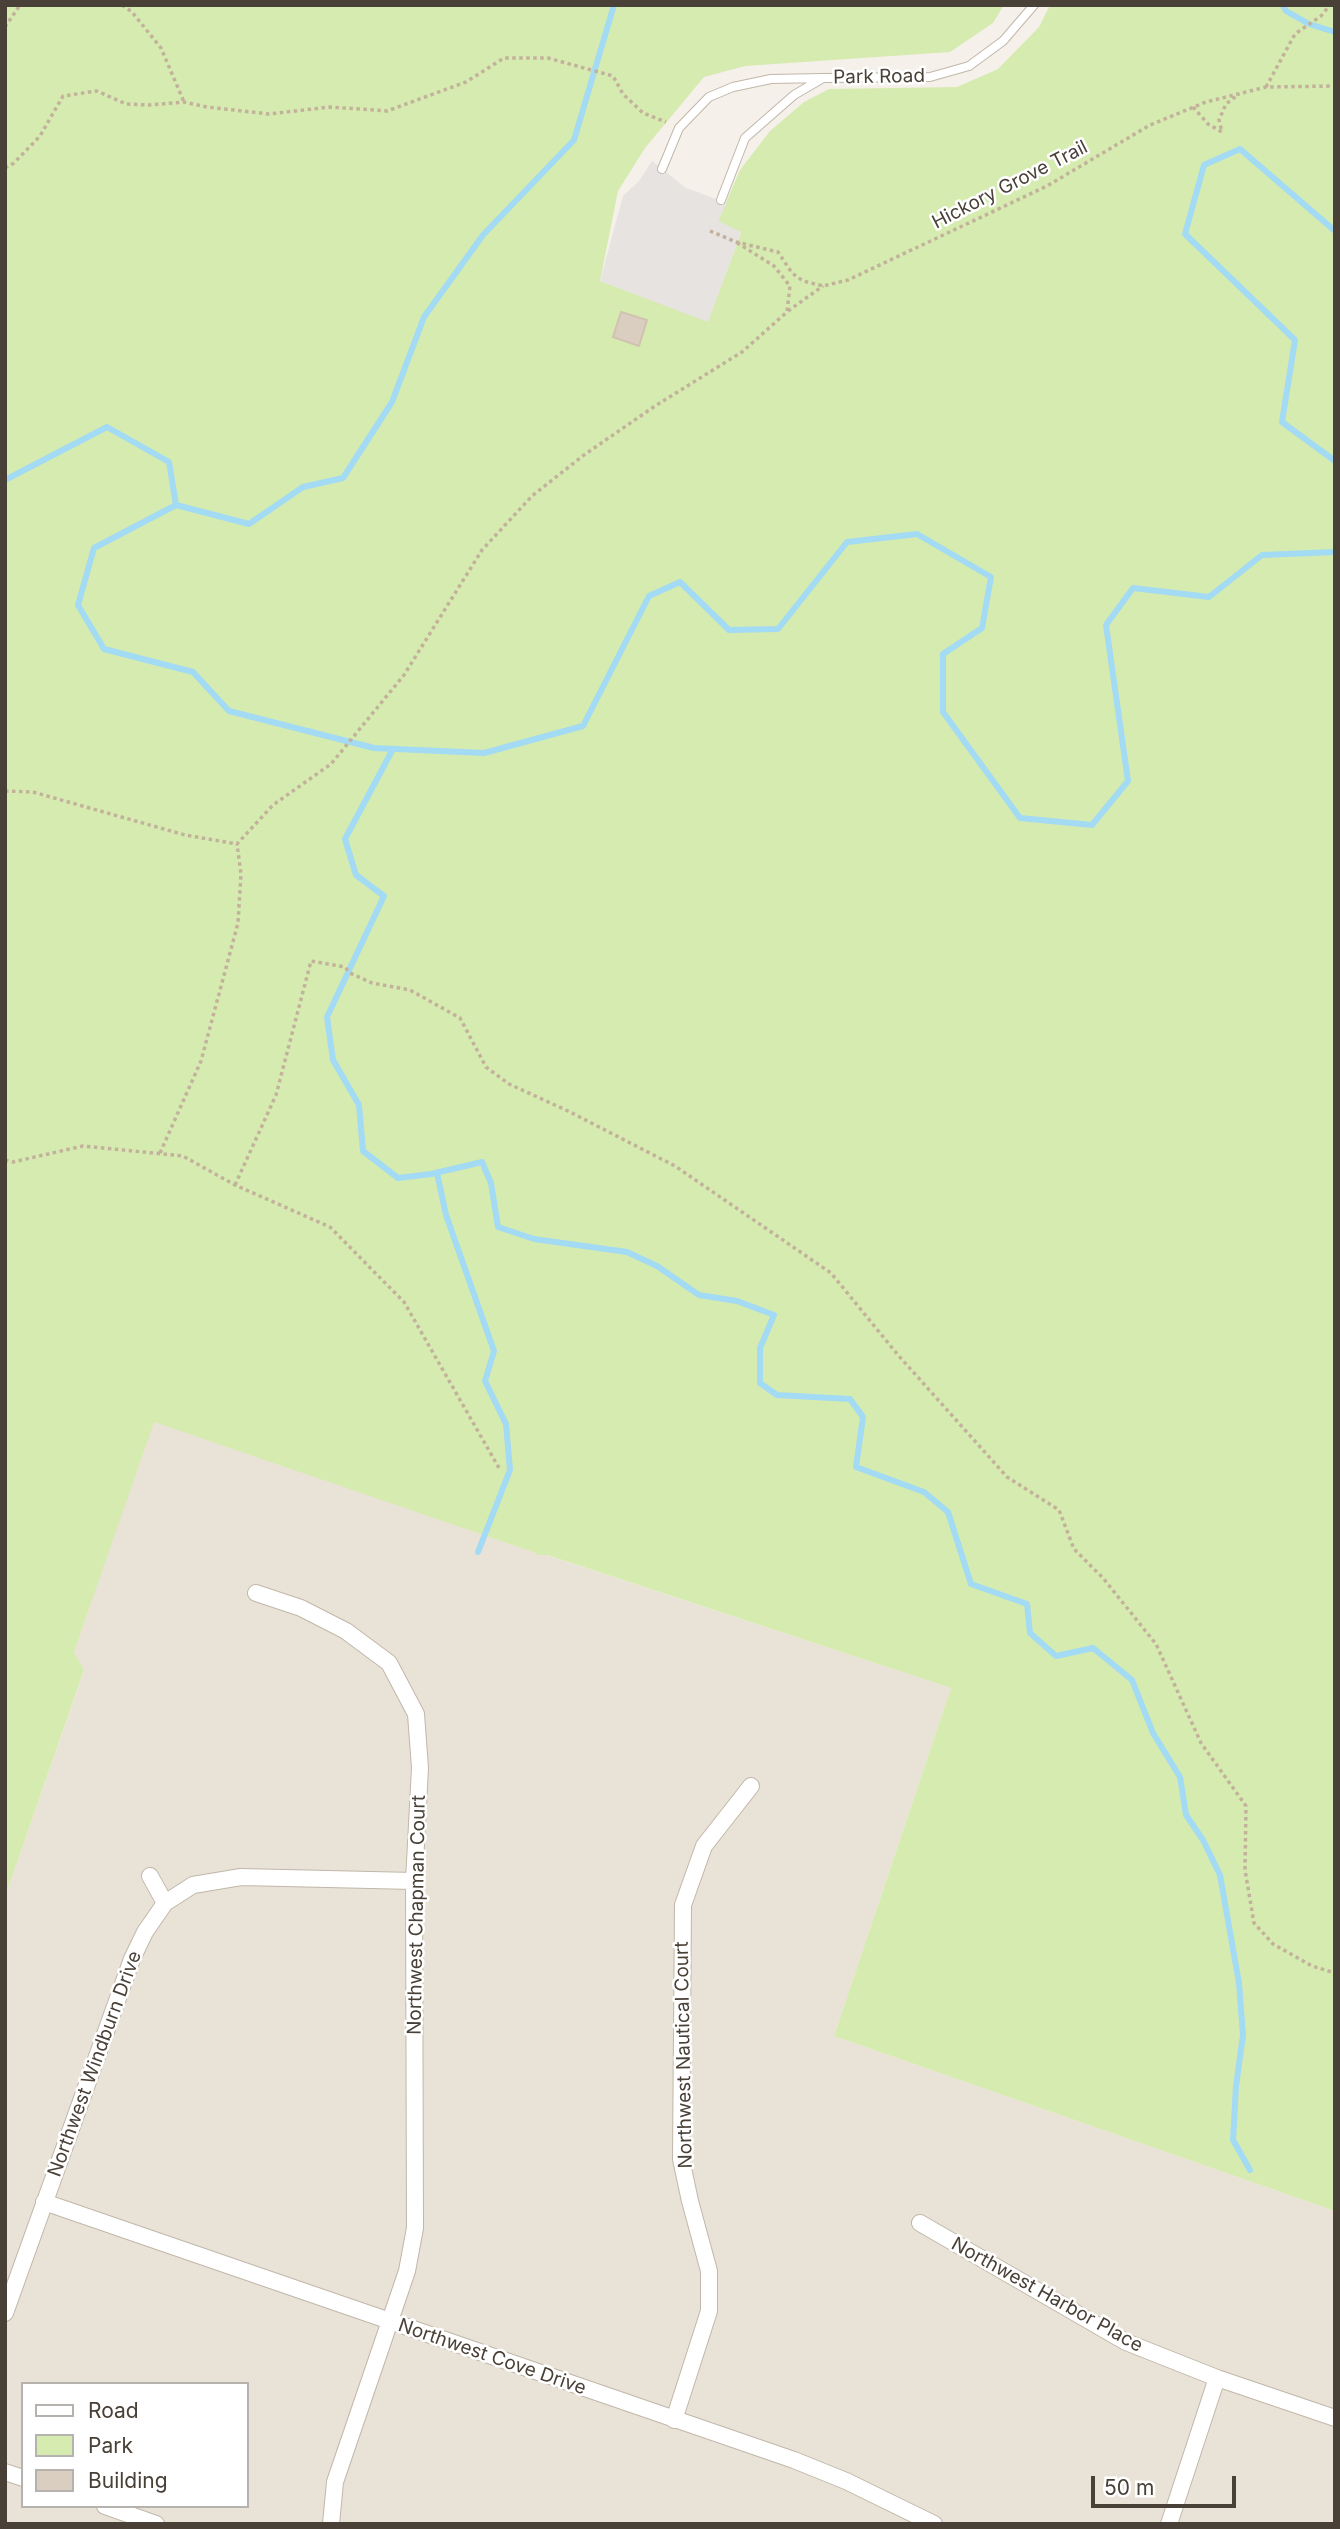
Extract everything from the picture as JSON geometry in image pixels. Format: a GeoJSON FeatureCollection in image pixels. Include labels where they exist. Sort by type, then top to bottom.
{"type":"FeatureCollection","features":[{"type":"Feature","properties":{"kind":"street","name":"Northwest Chapman Court"},"geometry":{"type":"LineString","coordinates":[[256,1593],[301,1608],[346,1631],[389,1663],[416,1714],[420,1768],[415,1881],[415,2228],[407,2271],[391,2322],[335,2482],[331,2524]]}},
{"type":"Feature","properties":{"kind":"street","name":"Northwest Nautical Court"},"geometry":{"type":"LineString","coordinates":[[674,2420],[709,2311],[709,2271],[681,2159],[683,1905],[704,1846],[751,1786]]}},
{"type":"Feature","properties":{"kind":"street"},"geometry":{"type":"LineString","coordinates":[[150,1875],[165,1903]]}},
{"type":"Feature","properties":{"kind":"street","name":"Northwest Windburn Drive"},"geometry":{"type":"LineString","coordinates":[[5,2313],[132,1959],[145,1932],[165,1903],[193,1885],[241,1877],[415,1881]]}},
{"type":"Feature","properties":{"kind":"street","name":"Northwest Cove Drive"},"geometry":{"type":"LineString","coordinates":[[44,2202],[794,2460],[846,2481],[934,2524]]}},
{"type":"Feature","properties":{"kind":"street","name":"Northwest Harbor Place"},"geometry":{"type":"LineString","coordinates":[[920,2223],[1126,2342],[1217,2378],[1335,2418]]}},
{"type":"Feature","properties":{"kind":"street"},"geometry":{"type":"LineString","coordinates":[[1169,2524],[1217,2378]]}},
{"type":"Feature","properties":{"kind":"street"},"geometry":{"type":"LineString","coordinates":[[111,2508],[156,2524]]}},
{"type":"Feature","properties":{"kind":"lane","name":"Park Road"},"geometry":{"type":"LineString","coordinates":[[662,169],[679,128],[709,97],[733,87],[771,79],[930,77],[969,66],[1003,41],[1034,5]]}},
{"type":"Feature","properties":{"kind":"lane","name":"Park Road"},"geometry":{"type":"LineString","coordinates":[[720,200],[745,138],[794,95],[823,78]]}},
{"type":"Feature","properties":{"kind":"path"},"geometry":{"type":"LineString","coordinates":[[5,27],[20,5]]}},
{"type":"Feature","properties":{"kind":"path"},"geometry":{"type":"LineString","coordinates":[[122,5],[132,12],[161,48],[184,102]]}},
{"type":"Feature","properties":{"kind":"path"},"geometry":{"type":"LineString","coordinates":[[1266,87],[1295,34],[1321,16],[1330,5]]}},
{"type":"Feature","properties":{"kind":"path"},"geometry":{"type":"LineString","coordinates":[[5,168],[14,163],[40,136],[63,96],[97,91],[126,104],[184,102],[269,114],[330,107],[387,111],[466,82],[504,58],[548,58],[613,76],[623,94],[643,113],[679,128]]}},
{"type":"Feature","properties":{"kind":"path","name":"Hickory Grove Trail"},"geometry":{"type":"LineString","coordinates":[[237,844],[273,805],[331,764],[404,675],[482,550],[532,496],[584,455],[645,413],[742,352],[787,312],[823,286],[848,280],[1047,186],[1150,125],[1193,107],[1266,87],[1335,86]]}},
{"type":"Feature","properties":{"kind":"path"},"geometry":{"type":"LineString","coordinates":[[1193,107],[1208,124],[1222,132],[1219,120],[1226,104],[1240,93]]}},
{"type":"Feature","properties":{"kind":"path"},"geometry":{"type":"LineString","coordinates":[[710,230],[736,242],[774,266],[790,286],[787,312]]}},
{"type":"Feature","properties":{"kind":"path"},"geometry":{"type":"LineString","coordinates":[[736,242],[778,252],[792,273],[803,281],[823,286]]}},
{"type":"Feature","properties":{"kind":"path"},"geometry":{"type":"LineString","coordinates":[[5,791],[33,792],[185,835],[237,844],[241,874],[238,923],[201,1061],[160,1153]]}},
{"type":"Feature","properties":{"kind":"path"},"geometry":{"type":"LineString","coordinates":[[235,1185],[276,1095],[311,961],[345,967],[372,983],[410,990],[460,1018],[486,1067],[509,1084],[569,1111],[676,1166],[831,1273],[898,1355],[1007,1477],[1059,1510],[1074,1549],[1102,1578],[1156,1644],[1201,1743],[1245,1806],[1245,1870],[1254,1923],[1273,1944],[1312,1966],[1335,1973]]}},
{"type":"Feature","properties":{"kind":"path"},"geometry":{"type":"LineString","coordinates":[[5,1160],[13,1162],[83,1146],[183,1156],[235,1185],[330,1227],[404,1302],[499,1468]]}},
{"type":"Feature","properties":{"kind":"shaded area"},"geometry":{"type":"Polygon","coordinates":[[[652,161],[686,188],[727,203],[718,221],[741,232],[708,322],[600,281],[623,196],[639,181],[652,161]]]}},
{"type":"Feature","properties":{"kind":"shaded area"},"geometry":{"type":"Polygon","coordinates":[[[153,1421],[537,1555],[546,1555],[951,1688],[834,2036],[1335,2211],[1335,2524],[5,2524],[5,1897],[84,1671],[74,1652],[153,1421]]]}},
{"type":"Feature","properties":{"kind":"green space"},"geometry":{"type":"Polygon","coordinates":[[[5,5],[1004,5],[993,23],[950,52],[745,66],[704,77],[645,148],[618,191],[600,281],[708,321],[741,233],[718,221],[740,170],[770,131],[804,102],[829,89],[957,87],[998,69],[1039,27],[1050,5],[1335,5],[1335,2211],[834,2036],[951,1688],[547,1555],[537,1555],[154,1422],[74,1652],[84,1670],[5,1897],[5,5]]]}},
{"type":"Feature","properties":{"kind":"building"},"geometry":{"type":"Polygon","coordinates":[[[621,312],[647,320],[639,346],[613,337],[621,312]]]}},
{"type":"Feature","properties":{"kind":"waterway"},"geometry":{"type":"LineString","coordinates":[[176,505],[249,524],[303,487],[343,478],[392,402],[424,317],[483,235],[574,140],[614,5]]}},
{"type":"Feature","properties":{"kind":"waterway"},"geometry":{"type":"LineString","coordinates":[[1283,5],[1286,11],[1309,24],[1335,32]]}},
{"type":"Feature","properties":{"kind":"waterway"},"geometry":{"type":"LineString","coordinates":[[1335,231],[1240,149],[1204,165],[1185,234],[1295,340],[1282,422],[1335,461]]}},
{"type":"Feature","properties":{"kind":"waterway"},"geometry":{"type":"LineString","coordinates":[[5,480],[107,427],[169,462],[176,505],[94,548],[78,605],[104,649],[193,672],[229,711],[374,748],[484,753],[583,726],[649,596],[680,582],[729,630],[778,629],[847,542],[917,534],[991,577],[982,628],[943,654],[943,712],[1020,818],[1092,825],[1128,781],[1106,625],[1133,588],[1209,597],[1262,555],[1335,552]]}},
{"type":"Feature","properties":{"kind":"waterway"},"geometry":{"type":"LineString","coordinates":[[393,749],[345,839],[356,875],[384,896],[327,1017],[333,1060],[359,1105],[363,1151],[398,1178],[431,1174],[482,1162],[491,1183],[498,1227],[534,1239],[627,1252],[657,1266],[699,1295],[737,1301],[774,1315],[760,1348],[760,1383],[777,1395],[850,1399],[863,1417],[856,1467],[924,1492],[948,1512],[971,1584],[1027,1604],[1030,1633],[1056,1656],[1093,1648],[1132,1680],[1153,1733],[1180,1777],[1186,1815],[1203,1840],[1220,1875],[1239,1983],[1243,2035],[1236,2086],[1233,2140],[1250,2170]]}},
{"type":"Feature","properties":{"kind":"waterway"},"geometry":{"type":"LineString","coordinates":[[437,1173],[446,1215],[494,1351],[485,1381],[506,1424],[510,1470],[478,1552]]}}]}
